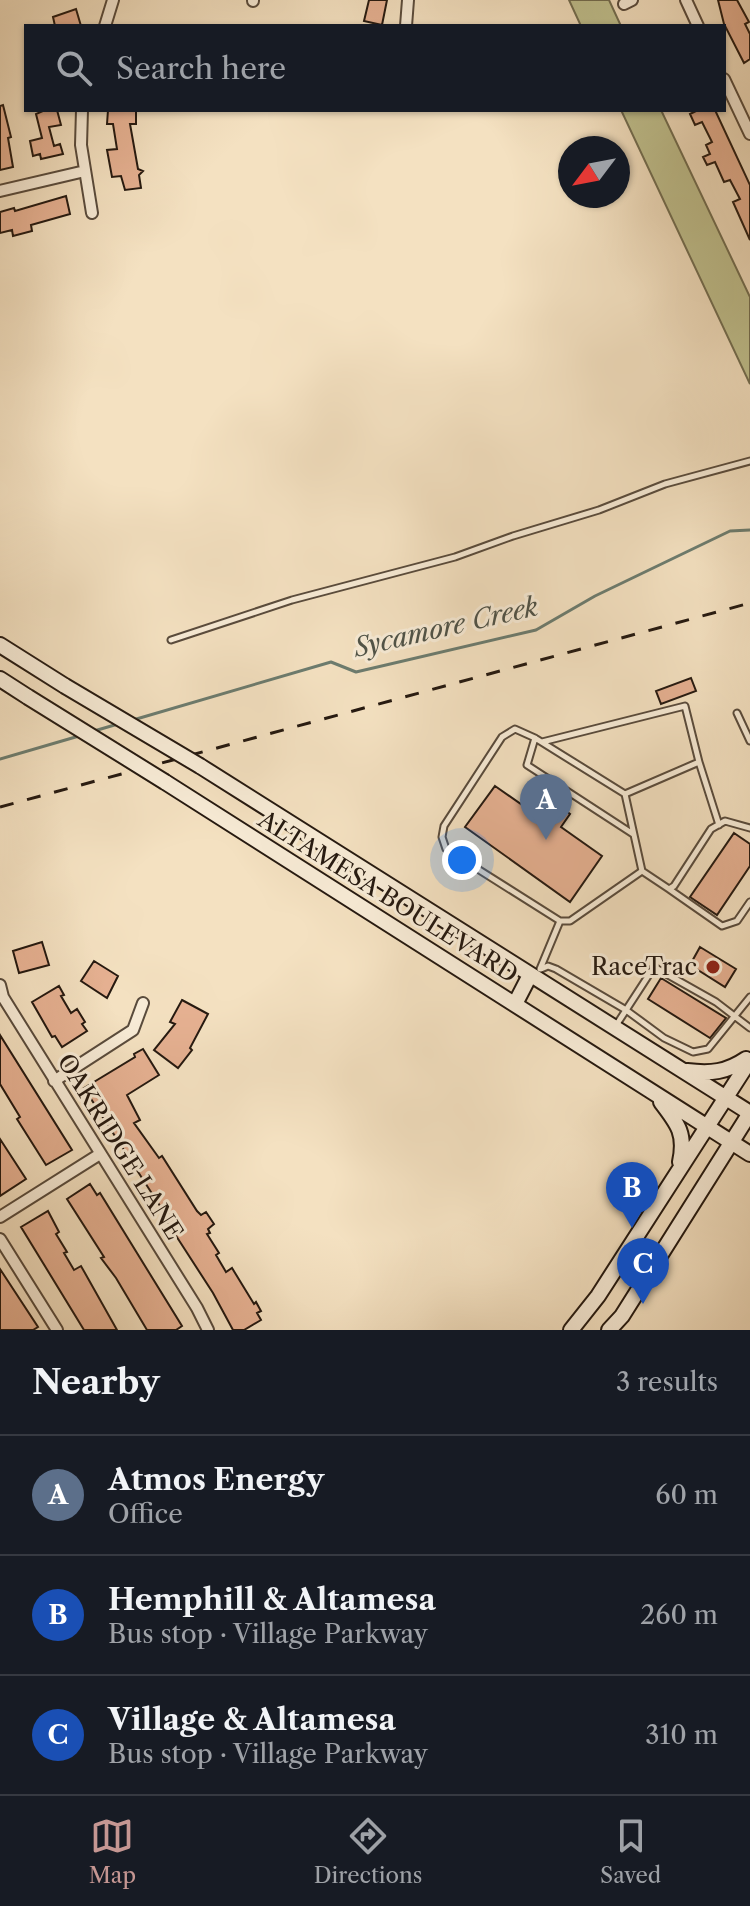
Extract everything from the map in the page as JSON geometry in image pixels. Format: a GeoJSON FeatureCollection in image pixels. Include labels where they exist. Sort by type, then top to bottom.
{"type":"FeatureCollection","features":[{"type":"Feature","properties":{"kind":"main road","name":"ALTAMESA BOULEVARD"},"geometry":{"type":"LineString","coordinates":[[0,645],[535,972],[614,1028],[750,1113]]}},
{"type":"Feature","properties":{"kind":"main road","name":"ALTAMESA BOULEVARD"},"geometry":{"type":"LineString","coordinates":[[0,679],[750,1154]]}},
{"type":"Feature","properties":{"kind":"main road"},"geometry":{"type":"LineString","coordinates":[[515,1004],[535,972]]}},
{"type":"Feature","properties":{"kind":"main road"},"geometry":{"type":"LineString","coordinates":[[682,1070],[706,1074],[730,1070],[750,1058]]}},
{"type":"Feature","properties":{"kind":"main road"},"geometry":{"type":"LineString","coordinates":[[571,1330],[598,1296],[750,1058]]}},
{"type":"Feature","properties":{"kind":"main road"},"geometry":{"type":"LineString","coordinates":[[656,1095],[682,1134],[684,1146],[678,1171]]}},
{"type":"Feature","properties":{"kind":"main road"},"geometry":{"type":"LineString","coordinates":[[609,1330],[622,1316],[750,1113]]}},
{"type":"Feature","properties":{"kind":"street"},"geometry":{"type":"LineString","coordinates":[[106,24],[113,0]]}},
{"type":"Feature","properties":{"kind":"street"},"geometry":{"type":"LineString","coordinates":[[406,24],[408,0]]}},
{"type":"Feature","properties":{"kind":"street"},"geometry":{"type":"LineString","coordinates":[[686,0],[697,24]]}},
{"type":"Feature","properties":{"kind":"street"},"geometry":{"type":"LineString","coordinates":[[726,83],[750,134]]}},
{"type":"Feature","properties":{"kind":"street"},"geometry":{"type":"LineString","coordinates":[[82,112],[81,145],[92,213]]}},
{"type":"Feature","properties":{"kind":"street"},"geometry":{"type":"LineString","coordinates":[[0,191],[85,171]]}},
{"type":"Feature","properties":{"kind":"street","name":"OAKRIDGE LANE"},"geometry":{"type":"LineString","coordinates":[[0,985],[3,997],[208,1330]]}},
{"type":"Feature","properties":{"kind":"street"},"geometry":{"type":"LineString","coordinates":[[54,1081],[133,1030],[143,1003]]}},
{"type":"Feature","properties":{"kind":"street"},"geometry":{"type":"LineString","coordinates":[[0,1217],[100,1154]]}},
{"type":"Feature","properties":{"kind":"street"},"geometry":{"type":"LineString","coordinates":[[0,1239],[57,1330]]}},
{"type":"Feature","properties":{"kind":"lane"},"geometry":{"type":"LineString","coordinates":[[171,640],[292,600],[455,557],[599,510],[665,484],[750,461]]}},
{"type":"Feature","properties":{"kind":"lane"},"geometry":{"type":"LineString","coordinates":[[538,740],[685,706],[719,825]]}},
{"type":"Feature","properties":{"kind":"lane"},"geometry":{"type":"LineString","coordinates":[[737,713],[750,741]]}},
{"type":"Feature","properties":{"kind":"lane"},"geometry":{"type":"LineString","coordinates":[[642,871],[570,921],[560,921],[446,849],[442,837],[444,826],[502,737],[515,729],[625,794],[642,871],[722,926],[737,921],[750,902]]}},
{"type":"Feature","properties":{"kind":"lane"},"geometry":{"type":"LineString","coordinates":[[538,740],[527,765],[633,834]]}},
{"type":"Feature","properties":{"kind":"lane"},"geometry":{"type":"LineString","coordinates":[[625,794],[699,762]]}},
{"type":"Feature","properties":{"kind":"lane"},"geometry":{"type":"LineString","coordinates":[[669,889],[711,829],[725,821],[750,828]]}},
{"type":"Feature","properties":{"kind":"lane"},"geometry":{"type":"LineString","coordinates":[[535,972],[560,921]]}},
{"type":"Feature","properties":{"kind":"lane"},"geometry":{"type":"LineString","coordinates":[[535,972],[548,966],[556,969],[626,1010],[664,1038],[693,1052],[708,1049],[750,997]]}},
{"type":"Feature","properties":{"kind":"lane"},"geometry":{"type":"LineString","coordinates":[[614,1028],[654,967],[716,1002],[750,1028]]}},
{"type":"Feature","properties":{"kind":"green space"},"geometry":{"type":"Polygon","coordinates":[[[569,0],[609,0],[620,24],[580,24],[569,0]]]}},
{"type":"Feature","properties":{"kind":"green space"},"geometry":{"type":"Polygon","coordinates":[[[622,112],[662,112],[750,297],[750,384],[622,112]]]}},
{"type":"Feature","properties":{"kind":"building"},"geometry":{"type":"Polygon","coordinates":[[[369,0],[387,0],[382,24],[364,21],[369,0]]]}},
{"type":"Feature","properties":{"kind":"building"},"geometry":{"type":"Polygon","coordinates":[[[718,0],[737,0],[749,22],[745,24],[750,34],[750,59],[744,63],[726,24],[718,0]]]}},
{"type":"Feature","properties":{"kind":"building"},"geometry":{"type":"Polygon","coordinates":[[[76,9],[80,24],[55,24],[53,17],[76,9]]]}},
{"type":"Feature","properties":{"kind":"building"},"geometry":{"type":"Polygon","coordinates":[[[3,105],[11,137],[8,138],[13,167],[0,170],[0,106],[3,105]]]}},
{"type":"Feature","properties":{"kind":"building"},"geometry":{"type":"Polygon","coordinates":[[[58,112],[61,125],[49,127],[54,146],[60,144],[63,154],[41,159],[40,154],[33,156],[30,141],[42,138],[36,114],[58,112]]]}},
{"type":"Feature","properties":{"kind":"building"},"geometry":{"type":"Polygon","coordinates":[[[108,112],[136,112],[136,124],[130,124],[138,169],[143,171],[139,175],[141,188],[125,190],[121,176],[112,177],[107,150],[117,149],[113,124],[107,124],[108,112]]]}},
{"type":"Feature","properties":{"kind":"building"},"geometry":{"type":"Polygon","coordinates":[[[716,112],[750,185],[750,240],[733,202],[740,199],[730,180],[724,182],[715,162],[707,165],[703,157],[710,154],[706,145],[712,142],[702,122],[695,125],[690,114],[716,112]]]}},
{"type":"Feature","properties":{"kind":"building"},"geometry":{"type":"Polygon","coordinates":[[[66,196],[70,214],[31,225],[32,231],[13,236],[12,230],[0,233],[0,212],[14,208],[15,211],[66,196]]]}},
{"type":"Feature","properties":{"kind":"building"},"geometry":{"type":"Polygon","coordinates":[[[691,678],[696,691],[661,704],[656,691],[691,678]]]}},
{"type":"Feature","properties":{"kind":"building"},"geometry":{"type":"Polygon","coordinates":[[[495,786],[538,816],[550,799],[570,814],[561,827],[602,856],[570,902],[465,827],[495,786]]]}},
{"type":"Feature","properties":{"kind":"building"},"geometry":{"type":"Polygon","coordinates":[[[734,833],[750,844],[750,866],[717,915],[690,897],[734,833]]]}},
{"type":"Feature","properties":{"kind":"building"},"geometry":{"type":"Polygon","coordinates":[[[42,942],[49,965],[19,973],[13,951],[42,942]]]}},
{"type":"Feature","properties":{"kind":"building","name":"RaceTrac"},"geometry":{"type":"Polygon","coordinates":[[[700,947],[736,969],[725,987],[690,965],[700,947]]]}},
{"type":"Feature","properties":{"kind":"building"},"geometry":{"type":"Polygon","coordinates":[[[94,961],[118,976],[107,998],[81,981],[94,961]]]}},
{"type":"Feature","properties":{"kind":"building","name":"RaceTrac"},"geometry":{"type":"Polygon","coordinates":[[[661,978],[726,1018],[710,1038],[648,999],[661,978]]]}},
{"type":"Feature","properties":{"kind":"building"},"geometry":{"type":"Polygon","coordinates":[[[59,986],[71,1013],[77,1009],[87,1031],[62,1047],[55,1036],[52,1037],[32,1002],[59,986]]]}},
{"type":"Feature","properties":{"kind":"building"},"geometry":{"type":"Polygon","coordinates":[[[182,1000],[208,1014],[190,1048],[192,1050],[178,1068],[154,1050],[175,1024],[170,1022],[182,1000]]]}},
{"type":"Feature","properties":{"kind":"building"},"geometry":{"type":"Polygon","coordinates":[[[0,1035],[72,1150],[46,1165],[17,1119],[20,1117],[0,1084],[0,1035]]]}},
{"type":"Feature","properties":{"kind":"building"},"geometry":{"type":"Polygon","coordinates":[[[143,1049],[159,1075],[127,1095],[140,1120],[134,1123],[159,1158],[162,1156],[197,1211],[201,1215],[206,1212],[214,1224],[207,1234],[219,1253],[216,1255],[226,1272],[232,1268],[261,1311],[257,1313],[261,1320],[244,1330],[233,1330],[160,1211],[162,1209],[84,1088],[143,1049]]]}},
{"type":"Feature","properties":{"kind":"building"},"geometry":{"type":"Polygon","coordinates":[[[0,1139],[26,1179],[0,1196],[0,1139]]]}},
{"type":"Feature","properties":{"kind":"building"},"geometry":{"type":"Polygon","coordinates":[[[90,1184],[97,1195],[100,1193],[182,1326],[176,1330],[147,1330],[101,1258],[104,1257],[67,1199],[90,1184]]]}},
{"type":"Feature","properties":{"kind":"building"},"geometry":{"type":"Polygon","coordinates":[[[48,1211],[59,1232],[56,1234],[67,1252],[64,1253],[74,1270],[81,1266],[117,1330],[84,1330],[21,1227],[48,1211]]]}},
{"type":"Feature","properties":{"kind":"building"},"geometry":{"type":"Polygon","coordinates":[[[0,1269],[38,1327],[33,1330],[0,1330],[0,1269]]]}},
{"type":"Feature","properties":{"kind":"waterway","name":"Sycamore Creek"},"geometry":{"type":"LineString","coordinates":[[133,720],[331,662],[356,672],[536,630],[595,596],[730,531],[750,530]]}},
{"type":"Feature","properties":{"kind":"waterway","name":"Sycamore Creek"},"geometry":{"type":"LineString","coordinates":[[94,731],[118,724]]}},
{"type":"Feature","properties":{"kind":"waterway","name":"Sycamore Creek"},"geometry":{"type":"LineString","coordinates":[[0,759],[79,736]]}},
{"type":"Feature","properties":{"kind":"railway"},"geometry":{"type":"LineString","coordinates":[[0,807],[750,603]]}},
{"type":"Feature","properties":{"kind":"place","name":"Atmos Energy"},"geometry":{"type":"Point","coordinates":[546,840]}},
{"type":"Feature","properties":{"kind":"place","name":"RaceTrac"},"geometry":{"type":"Point","coordinates":[713,967]}},
{"type":"Feature","properties":{"kind":"place","name":"Hemphill & Altamesa"},"geometry":{"type":"Point","coordinates":[632,1228]}},
{"type":"Feature","properties":{"kind":"place","name":"Village & Altamesa"},"geometry":{"type":"Point","coordinates":[643,1304]}}]}
